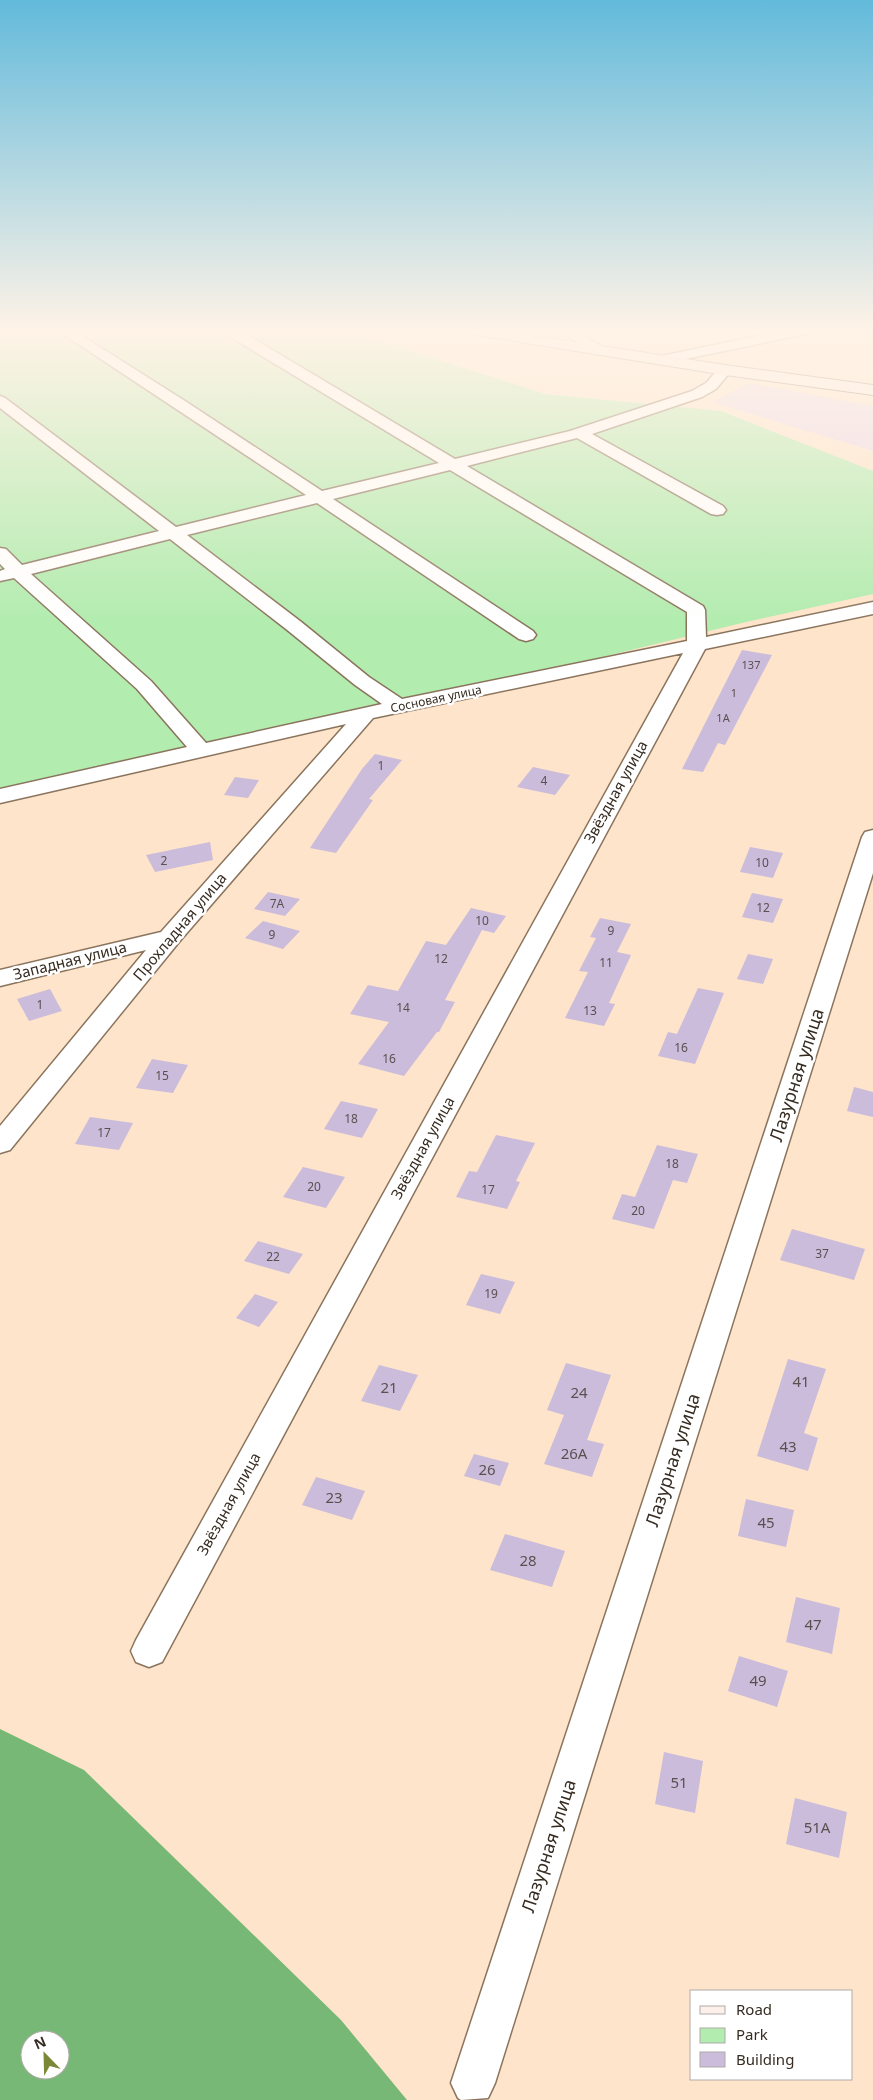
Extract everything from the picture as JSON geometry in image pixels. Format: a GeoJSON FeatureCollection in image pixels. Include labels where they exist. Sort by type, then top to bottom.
{"type":"FeatureCollection","features":[{"type":"Feature","properties":{"kind":"street"},"geometry":{"type":"LineString","coordinates":[[35,428],[293,625],[362,681],[399,706]]}},
{"type":"Feature","properties":{"kind":"street"},"geometry":{"type":"LineString","coordinates":[[214,428],[526,635]]}},
{"type":"Feature","properties":{"kind":"street"},"geometry":{"type":"LineString","coordinates":[[392,428],[696,610],[697,644]]}},
{"type":"Feature","properties":{"kind":"street"},"geometry":{"type":"LineString","coordinates":[[9,573],[593,428]]}},
{"type":"Feature","properties":{"kind":"street"},"geometry":{"type":"LineString","coordinates":[[578,433],[717,510]]}},
{"type":"Feature","properties":{"kind":"street"},"geometry":{"type":"LineString","coordinates":[[0,553],[9,573],[144,685],[202,751]]}},
{"type":"Feature","properties":{"kind":"street","name":"Сосновая улица"},"geometry":{"type":"LineString","coordinates":[[0,796],[399,706],[873,608]]}},
{"type":"Feature","properties":{"kind":"street","name":"Звёздная улица"},"geometry":{"type":"LineString","coordinates":[[149,1651],[697,644]]}},
{"type":"Feature","properties":{"kind":"street","name":"Прохладная улица"},"geometry":{"type":"LineString","coordinates":[[0,1144],[170,937],[365,714]]}},
{"type":"Feature","properties":{"kind":"street","name":"Лазурная улица"},"geometry":{"type":"LineString","coordinates":[[473,2083],[873,837]]}},
{"type":"Feature","properties":{"kind":"street","name":"Западная улица"},"geometry":{"type":"LineString","coordinates":[[0,978],[170,937]]}},
{"type":"Feature","properties":{"kind":"shaded area"},"geometry":{"type":"Polygon","coordinates":[[[797,428],[873,428],[873,451],[797,428]]]}},
{"type":"Feature","properties":{"kind":"green space"},"geometry":{"type":"Polygon","coordinates":[[[0,428],[764,428],[873,471],[873,594],[746,622],[365,715],[0,791],[0,428]]]}},
{"type":"Feature","properties":{"kind":"green space"},"geometry":{"type":"Polygon","coordinates":[[[0,1729],[84,1770],[341,2020],[407,2100],[0,2100],[0,1729]]]}},
{"type":"Feature","properties":{"kind":"building"},"geometry":{"type":"Polygon","coordinates":[[[742,650],[772,655],[725,745],[718,743],[703,772],[682,769],[742,650]]]}},
{"type":"Feature","properties":{"kind":"building"},"geometry":{"type":"Polygon","coordinates":[[[375,754],[402,760],[369,799],[373,800],[336,853],[310,848],[362,769],[375,754]]]}},
{"type":"Feature","properties":{"kind":"building"},"geometry":{"type":"Polygon","coordinates":[[[533,767],[570,775],[555,795],[517,787],[533,767]]]}},
{"type":"Feature","properties":{"kind":"building"},"geometry":{"type":"Polygon","coordinates":[[[235,777],[259,780],[248,798],[224,795],[235,777]]]}},
{"type":"Feature","properties":{"kind":"building"},"geometry":{"type":"Polygon","coordinates":[[[210,842],[213,860],[155,872],[146,855],[210,842]]]}},
{"type":"Feature","properties":{"kind":"building"},"geometry":{"type":"Polygon","coordinates":[[[750,847],[783,853],[773,878],[740,872],[750,847]]]}},
{"type":"Feature","properties":{"kind":"building"},"geometry":{"type":"Polygon","coordinates":[[[268,892],[300,899],[285,916],[254,909],[268,892]]]}},
{"type":"Feature","properties":{"kind":"building"},"geometry":{"type":"Polygon","coordinates":[[[752,893],[783,899],[773,923],[742,917],[752,893]]]}},
{"type":"Feature","properties":{"kind":"building"},"geometry":{"type":"Polygon","coordinates":[[[471,908],[506,916],[494,933],[482,930],[445,1000],[455,1002],[439,1032],[437,1032],[404,1076],[358,1064],[389,1022],[350,1014],[368,985],[398,991],[426,941],[446,945],[471,908]]]}},
{"type":"Feature","properties":{"kind":"building"},"geometry":{"type":"Polygon","coordinates":[[[600,918],[631,924],[617,952],[631,955],[609,1003],[615,1004],[604,1026],[565,1018],[588,972],[579,971],[596,938],[590,937],[600,918]]]}},
{"type":"Feature","properties":{"kind":"building"},"geometry":{"type":"Polygon","coordinates":[[[263,921],[300,931],[283,949],[245,938],[263,921]]]}},
{"type":"Feature","properties":{"kind":"building"},"geometry":{"type":"Polygon","coordinates":[[[748,954],[773,959],[763,984],[737,979],[748,954]]]}},
{"type":"Feature","properties":{"kind":"building"},"geometry":{"type":"Polygon","coordinates":[[[698,988],[724,993],[695,1064],[658,1056],[668,1032],[677,1034],[698,988]]]}},
{"type":"Feature","properties":{"kind":"building"},"geometry":{"type":"Polygon","coordinates":[[[50,989],[62,1011],[29,1021],[17,999],[50,989]]]}},
{"type":"Feature","properties":{"kind":"building"},"geometry":{"type":"Polygon","coordinates":[[[152,1059],[188,1065],[173,1093],[136,1088],[152,1059]]]}},
{"type":"Feature","properties":{"kind":"building"},"geometry":{"type":"Polygon","coordinates":[[[854,1087],[873,1092],[873,1117],[847,1111],[854,1087]]]}},
{"type":"Feature","properties":{"kind":"building"},"geometry":{"type":"Polygon","coordinates":[[[341,1101],[378,1109],[362,1138],[324,1129],[341,1101]]]}},
{"type":"Feature","properties":{"kind":"building"},"geometry":{"type":"Polygon","coordinates":[[[90,1117],[133,1123],[119,1150],[75,1144],[90,1117]]]}},
{"type":"Feature","properties":{"kind":"building"},"geometry":{"type":"Polygon","coordinates":[[[496,1135],[535,1143],[516,1181],[520,1182],[507,1209],[456,1197],[469,1171],[477,1172],[496,1135]]]}},
{"type":"Feature","properties":{"kind":"building"},"geometry":{"type":"Polygon","coordinates":[[[657,1145],[698,1154],[687,1183],[673,1180],[654,1229],[612,1219],[622,1194],[635,1197],[657,1145]]]}},
{"type":"Feature","properties":{"kind":"building"},"geometry":{"type":"Polygon","coordinates":[[[303,1167],[345,1177],[326,1208],[283,1197],[303,1167]]]}},
{"type":"Feature","properties":{"kind":"building"},"geometry":{"type":"Polygon","coordinates":[[[792,1229],[865,1249],[854,1280],[780,1260],[792,1229]]]}},
{"type":"Feature","properties":{"kind":"building"},"geometry":{"type":"Polygon","coordinates":[[[258,1241],[303,1254],[289,1274],[244,1261],[258,1241]]]}},
{"type":"Feature","properties":{"kind":"building"},"geometry":{"type":"Polygon","coordinates":[[[481,1274],[515,1282],[500,1314],[466,1305],[481,1274]]]}},
{"type":"Feature","properties":{"kind":"building"},"geometry":{"type":"Polygon","coordinates":[[[255,1294],[278,1302],[259,1327],[236,1318],[255,1294]]]}},
{"type":"Feature","properties":{"kind":"building"},"geometry":{"type":"Polygon","coordinates":[[[788,1359],[826,1369],[804,1433],[818,1438],[808,1471],[757,1456],[788,1359]]]}},
{"type":"Feature","properties":{"kind":"building"},"geometry":{"type":"Polygon","coordinates":[[[566,1363],[611,1375],[587,1440],[604,1444],[592,1477],[544,1464],[564,1415],[547,1410],[566,1363]]]}},
{"type":"Feature","properties":{"kind":"building"},"geometry":{"type":"Polygon","coordinates":[[[379,1365],[418,1375],[400,1411],[361,1401],[379,1365]]]}},
{"type":"Feature","properties":{"kind":"building"},"geometry":{"type":"Polygon","coordinates":[[[474,1454],[509,1463],[500,1486],[464,1476],[474,1454]]]}},
{"type":"Feature","properties":{"kind":"building"},"geometry":{"type":"Polygon","coordinates":[[[316,1477],[365,1491],[352,1520],[302,1505],[316,1477]]]}},
{"type":"Feature","properties":{"kind":"building"},"geometry":{"type":"Polygon","coordinates":[[[746,1499],[794,1510],[786,1547],[738,1536],[746,1499]]]}},
{"type":"Feature","properties":{"kind":"building"},"geometry":{"type":"Polygon","coordinates":[[[505,1534],[565,1551],[552,1587],[490,1570],[505,1534]]]}},
{"type":"Feature","properties":{"kind":"building"},"geometry":{"type":"Polygon","coordinates":[[[796,1597],[840,1608],[832,1654],[786,1642],[796,1597]]]}},
{"type":"Feature","properties":{"kind":"building"},"geometry":{"type":"Polygon","coordinates":[[[739,1656],[788,1671],[777,1707],[728,1691],[739,1656]]]}},
{"type":"Feature","properties":{"kind":"building"},"geometry":{"type":"Polygon","coordinates":[[[664,1752],[703,1761],[695,1813],[655,1804],[664,1752]]]}},
{"type":"Feature","properties":{"kind":"building"},"geometry":{"type":"Polygon","coordinates":[[[795,1798],[847,1812],[839,1858],[786,1844],[795,1798]]]}}]}
